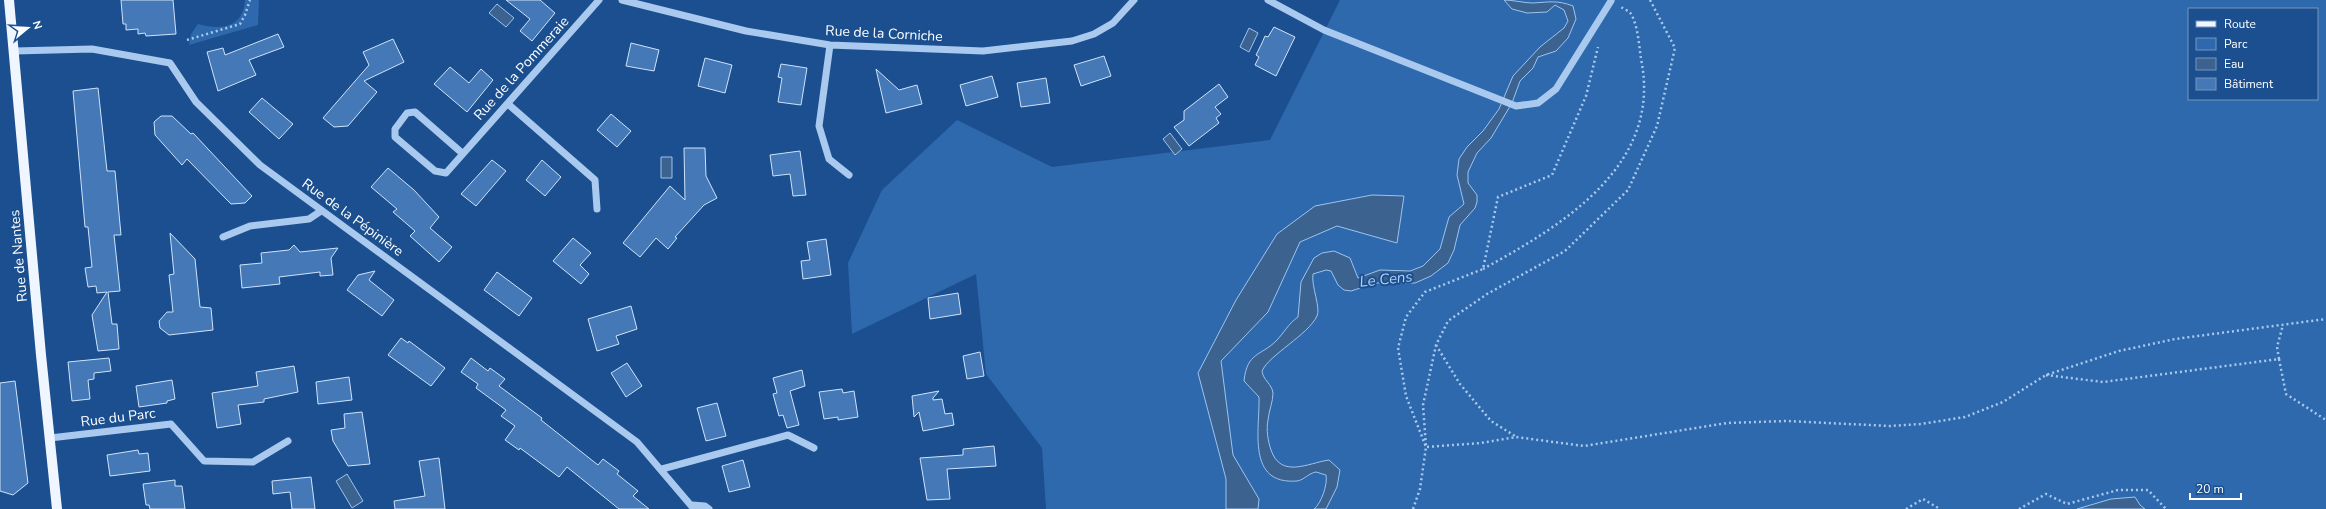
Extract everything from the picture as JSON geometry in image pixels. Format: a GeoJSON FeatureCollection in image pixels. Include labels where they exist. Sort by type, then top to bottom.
{"type":"FeatureCollection","features":[{"type":"Feature","properties":{"kind":"main road","name":"Rue de Nantes"},"geometry":{"type":"LineString","coordinates":[[9,0],[57,509]]}},
{"type":"Feature","properties":{"kind":"street","name":"Rue de la Pommeraie"},"geometry":{"type":"LineString","coordinates":[[462,153],[414,112],[406,114],[395,129],[395,137],[436,172],[446,173],[462,153],[508,104],[599,0]]}},
{"type":"Feature","properties":{"kind":"street","name":"Rue de la Corniche"},"geometry":{"type":"LineString","coordinates":[[622,0],[746,31],[830,45],[983,51],[1072,41],[1094,34],[1113,23],[1134,0]]}},
{"type":"Feature","properties":{"kind":"street"},"geometry":{"type":"LineString","coordinates":[[1268,0],[1324,30],[1516,106],[1538,103],[1556,89],[1611,1]]}},
{"type":"Feature","properties":{"kind":"street"},"geometry":{"type":"LineString","coordinates":[[830,45],[819,126],[829,159],[849,175]]}},
{"type":"Feature","properties":{"kind":"street","name":"Rue de la Pépinière"},"geometry":{"type":"LineString","coordinates":[[15,51],[92,50],[170,63],[196,102],[260,165],[637,442],[662,469],[693,507],[705,506],[709,509]]}},
{"type":"Feature","properties":{"kind":"street"},"geometry":{"type":"LineString","coordinates":[[508,104],[595,180],[597,209]]}},
{"type":"Feature","properties":{"kind":"street"},"geometry":{"type":"LineString","coordinates":[[224,237],[250,226],[309,219],[321,210]]}},
{"type":"Feature","properties":{"kind":"street","name":"Rue du Parc"},"geometry":{"type":"LineString","coordinates":[[50,438],[171,424],[204,461],[253,462],[288,441]]}},
{"type":"Feature","properties":{"kind":"street"},"geometry":{"type":"LineString","coordinates":[[662,469],[788,435],[814,448]]}},
{"type":"Feature","properties":{"kind":"path"},"geometry":{"type":"LineString","coordinates":[[187,40],[240,24],[250,0]]}},
{"type":"Feature","properties":{"kind":"path"},"geometry":{"type":"LineString","coordinates":[[1413,509],[1420,489],[1426,447],[1422,405],[1436,344],[1448,321],[1487,294],[1565,251],[1628,190],[1657,126],[1674,48],[1650,0]]}},
{"type":"Feature","properties":{"kind":"path"},"geometry":{"type":"LineString","coordinates":[[1426,447],[1406,396],[1398,348],[1406,317],[1425,292],[1483,269],[1537,240],[1566,219],[1618,170],[1637,133],[1645,99],[1644,70],[1630,14],[1611,1]]}},
{"type":"Feature","properties":{"kind":"path"},"geometry":{"type":"LineString","coordinates":[[1483,269],[1498,197],[1552,175],[1586,96],[1598,46]]}},
{"type":"Feature","properties":{"kind":"path"},"geometry":{"type":"LineString","coordinates":[[1426,447],[1482,443],[1516,437],[1584,446],[1727,423],[1787,421],[1889,426],[1921,424],[1965,417],[2002,402],[2046,375],[2083,362],[2140,347],[2175,339],[2326,319]]}},
{"type":"Feature","properties":{"kind":"path"},"geometry":{"type":"LineString","coordinates":[[2283,325],[2277,346],[2286,394],[2326,420]]}},
{"type":"Feature","properties":{"kind":"path"},"geometry":{"type":"LineString","coordinates":[[1436,344],[1460,384],[1491,421],[1516,437]]}},
{"type":"Feature","properties":{"kind":"path"},"geometry":{"type":"LineString","coordinates":[[2046,375],[2103,382],[2279,359]]}},
{"type":"Feature","properties":{"kind":"path"},"geometry":{"type":"LineString","coordinates":[[2019,509],[2046,494],[2067,504],[2118,490],[2148,490],[2166,509]]}},
{"type":"Feature","properties":{"kind":"path"},"geometry":{"type":"LineString","coordinates":[[1906,509],[1923,500],[1940,509]]}},
{"type":"Feature","properties":{"kind":"green space"},"geometry":{"type":"Polygon","coordinates":[[[245,0],[259,0],[258,25],[189,45],[191,34],[198,24],[222,27],[235,22],[240,17],[245,0]]]}},
{"type":"Feature","properties":{"kind":"green space"},"geometry":{"type":"Polygon","coordinates":[[[1340,0],[2326,0],[2326,509],[1046,509],[1042,448],[986,374],[976,274],[852,334],[848,263],[882,190],[957,120],[1052,167],[1270,140],[1340,0]]]}},
{"type":"Feature","properties":{"kind":"water","name":"Le Cens"},"geometry":{"type":"Polygon","coordinates":[[[1504,0],[1530,3],[1558,2],[1567,4],[1573,6],[1576,19],[1568,38],[1556,51],[1538,57],[1533,68],[1520,81],[1512,103],[1491,138],[1477,153],[1468,172],[1468,183],[1477,195],[1477,202],[1475,208],[1460,225],[1454,250],[1448,263],[1431,276],[1415,283],[1376,283],[1351,291],[1344,290],[1338,285],[1331,271],[1326,270],[1313,274],[1313,284],[1318,308],[1317,316],[1306,330],[1272,358],[1262,371],[1273,393],[1267,424],[1267,432],[1271,450],[1276,459],[1281,464],[1288,467],[1304,466],[1329,460],[1340,470],[1337,487],[1326,509],[1314,509],[1319,503],[1323,494],[1326,483],[1326,475],[1316,472],[1297,481],[1281,480],[1270,474],[1263,465],[1259,452],[1258,439],[1259,397],[1244,381],[1248,365],[1251,360],[1276,341],[1298,317],[1301,282],[1314,258],[1322,253],[1334,251],[1350,258],[1358,278],[1380,270],[1410,271],[1423,266],[1440,249],[1449,217],[1464,204],[1457,175],[1459,159],[1467,147],[1483,131],[1499,109],[1513,76],[1540,47],[1564,28],[1568,21],[1564,10],[1555,5],[1547,12],[1527,13],[1512,9],[1504,0]]]}},
{"type":"Feature","properties":{"kind":"water"},"geometry":{"type":"Polygon","coordinates":[[[497,4],[514,18],[506,27],[489,13],[497,4]]]}},
{"type":"Feature","properties":{"kind":"water"},"geometry":{"type":"Polygon","coordinates":[[[1249,28],[1258,33],[1249,52],[1240,47],[1249,28]]]}},
{"type":"Feature","properties":{"kind":"water"},"geometry":{"type":"Polygon","coordinates":[[[1170,133],[1182,149],[1175,155],[1163,139],[1170,133]]]}},
{"type":"Feature","properties":{"kind":"water"},"geometry":{"type":"Polygon","coordinates":[[[661,157],[672,157],[672,178],[661,178],[661,157]]]}},
{"type":"Feature","properties":{"kind":"water"},"geometry":{"type":"Polygon","coordinates":[[[1372,195],[1404,196],[1397,243],[1337,226],[1300,242],[1268,312],[1221,361],[1233,455],[1259,499],[1258,509],[1226,509],[1226,479],[1198,373],[1236,300],[1277,234],[1315,206],[1372,195]]]}},
{"type":"Feature","properties":{"kind":"water"},"geometry":{"type":"Polygon","coordinates":[[[347,474],[363,501],[352,508],[336,481],[347,474]]]}},
{"type":"Feature","properties":{"kind":"water"},"geometry":{"type":"Polygon","coordinates":[[[2135,497],[2140,505],[2145,509],[2077,509],[2111,499],[2135,497]]]}},
{"type":"Feature","properties":{"kind":"building"},"geometry":{"type":"Polygon","coordinates":[[[121,0],[173,0],[176,34],[146,36],[145,33],[138,34],[138,29],[126,30],[126,24],[123,24],[121,0]]]}},
{"type":"Feature","properties":{"kind":"building"},"geometry":{"type":"Polygon","coordinates":[[[506,0],[540,0],[555,13],[532,41],[520,31],[530,19],[506,0]]]}},
{"type":"Feature","properties":{"kind":"building"},"geometry":{"type":"Polygon","coordinates":[[[1274,27],[1295,37],[1276,76],[1255,65],[1259,57],[1256,55],[1265,36],[1268,37],[1274,27]]]}},
{"type":"Feature","properties":{"kind":"building"},"geometry":{"type":"Polygon","coordinates":[[[278,34],[284,47],[249,60],[256,75],[218,91],[207,52],[223,48],[225,55],[278,34]]]}},
{"type":"Feature","properties":{"kind":"building"},"geometry":{"type":"Polygon","coordinates":[[[393,39],[404,62],[364,81],[377,92],[348,126],[334,127],[323,118],[369,65],[363,52],[393,39]]]}},
{"type":"Feature","properties":{"kind":"building"},"geometry":{"type":"Polygon","coordinates":[[[631,43],[659,50],[654,71],[626,66],[631,43]]]}},
{"type":"Feature","properties":{"kind":"building"},"geometry":{"type":"Polygon","coordinates":[[[1104,56],[1111,76],[1081,86],[1074,65],[1104,56]]]}},
{"type":"Feature","properties":{"kind":"building"},"geometry":{"type":"Polygon","coordinates":[[[705,58],[732,65],[725,93],[698,86],[705,58]]]}},
{"type":"Feature","properties":{"kind":"building"},"geometry":{"type":"Polygon","coordinates":[[[781,64],[807,68],[801,105],[778,102],[782,78],[778,77],[781,64]]]}},
{"type":"Feature","properties":{"kind":"building"},"geometry":{"type":"Polygon","coordinates":[[[450,67],[469,83],[481,69],[493,80],[467,112],[434,84],[450,67]]]}},
{"type":"Feature","properties":{"kind":"building"},"geometry":{"type":"Polygon","coordinates":[[[876,69],[899,90],[917,85],[922,104],[886,113],[876,69]]]}},
{"type":"Feature","properties":{"kind":"building"},"geometry":{"type":"Polygon","coordinates":[[[992,76],[998,97],[966,106],[960,85],[992,76]]]}},
{"type":"Feature","properties":{"kind":"building"},"geometry":{"type":"Polygon","coordinates":[[[1046,78],[1050,103],[1021,107],[1017,83],[1046,78]]]}},
{"type":"Feature","properties":{"kind":"building"},"geometry":{"type":"Polygon","coordinates":[[[1219,84],[1228,97],[1215,107],[1221,114],[1216,118],[1219,123],[1189,146],[1174,127],[1184,120],[1184,111],[1219,84]]]}},
{"type":"Feature","properties":{"kind":"building"},"geometry":{"type":"Polygon","coordinates":[[[98,88],[107,171],[115,171],[121,235],[114,235],[120,291],[108,292],[112,324],[117,324],[119,349],[98,351],[92,315],[107,292],[97,293],[96,286],[88,287],[85,268],[92,267],[88,227],[85,227],[73,91],[98,88]]]}},
{"type":"Feature","properties":{"kind":"building"},"geometry":{"type":"Polygon","coordinates":[[[262,98],[293,124],[279,139],[249,112],[262,98]]]}},
{"type":"Feature","properties":{"kind":"building"},"geometry":{"type":"Polygon","coordinates":[[[611,114],[631,131],[617,147],[597,130],[611,114]]]}},
{"type":"Feature","properties":{"kind":"building"},"geometry":{"type":"Polygon","coordinates":[[[161,116],[172,116],[191,134],[193,133],[252,196],[245,203],[231,204],[187,159],[182,165],[155,135],[154,122],[161,116]]]}},
{"type":"Feature","properties":{"kind":"building"},"geometry":{"type":"Polygon","coordinates":[[[684,148],[705,148],[706,176],[717,198],[704,205],[675,237],[677,238],[668,249],[656,238],[640,257],[623,243],[670,186],[685,200],[684,148]]]}},
{"type":"Feature","properties":{"kind":"building"},"geometry":{"type":"Polygon","coordinates":[[[800,151],[806,195],[793,196],[790,174],[773,176],[770,155],[800,151]]]}},
{"type":"Feature","properties":{"kind":"building"},"geometry":{"type":"Polygon","coordinates":[[[492,160],[506,171],[476,206],[461,194],[492,160]]]}},
{"type":"Feature","properties":{"kind":"building"},"geometry":{"type":"Polygon","coordinates":[[[542,160],[561,177],[545,196],[526,180],[542,160]]]}},
{"type":"Feature","properties":{"kind":"building"},"geometry":{"type":"Polygon","coordinates":[[[388,168],[414,190],[439,217],[430,228],[452,247],[439,262],[410,236],[415,231],[393,212],[397,209],[371,187],[388,168]]]}},
{"type":"Feature","properties":{"kind":"building"},"geometry":{"type":"Polygon","coordinates":[[[170,233],[195,259],[200,307],[211,308],[213,330],[169,335],[160,328],[159,321],[167,312],[173,312],[169,275],[174,274],[170,233]]]}},
{"type":"Feature","properties":{"kind":"building"},"geometry":{"type":"Polygon","coordinates":[[[573,238],[591,253],[580,265],[589,274],[581,284],[553,261],[573,238]]]}},
{"type":"Feature","properties":{"kind":"building"},"geometry":{"type":"Polygon","coordinates":[[[826,239],[831,275],[803,279],[801,261],[810,260],[807,242],[826,239]]]}},
{"type":"Feature","properties":{"kind":"building"},"geometry":{"type":"Polygon","coordinates":[[[294,245],[300,252],[338,248],[331,258],[333,275],[320,276],[320,272],[279,277],[280,284],[242,288],[240,265],[262,263],[261,253],[289,250],[294,245]]]}},
{"type":"Feature","properties":{"kind":"building"},"geometry":{"type":"Polygon","coordinates":[[[375,271],[369,280],[394,300],[382,316],[347,290],[358,275],[375,271]]]}},
{"type":"Feature","properties":{"kind":"building"},"geometry":{"type":"Polygon","coordinates":[[[497,272],[532,298],[519,316],[484,290],[497,272]]]}},
{"type":"Feature","properties":{"kind":"building"},"geometry":{"type":"Polygon","coordinates":[[[958,293],[961,314],[930,319],[928,298],[958,293]]]}},
{"type":"Feature","properties":{"kind":"building"},"geometry":{"type":"Polygon","coordinates":[[[631,306],[637,329],[616,336],[619,344],[597,351],[588,319],[631,306]]]}},
{"type":"Feature","properties":{"kind":"building"},"geometry":{"type":"Polygon","coordinates":[[[401,338],[408,343],[409,341],[445,368],[431,386],[388,355],[401,338]]]}},
{"type":"Feature","properties":{"kind":"building"},"geometry":{"type":"Polygon","coordinates":[[[980,352],[984,376],[967,379],[963,356],[980,352]]]}},
{"type":"Feature","properties":{"kind":"building"},"geometry":{"type":"Polygon","coordinates":[[[109,358],[111,371],[94,373],[94,379],[88,380],[90,399],[72,401],[68,362],[109,358]]]}},
{"type":"Feature","properties":{"kind":"building"},"geometry":{"type":"Polygon","coordinates":[[[471,358],[488,371],[490,368],[505,379],[499,386],[542,418],[541,420],[598,465],[603,459],[619,471],[617,474],[638,491],[633,496],[649,509],[619,509],[567,467],[559,477],[520,448],[519,450],[505,440],[515,426],[501,416],[506,410],[476,388],[478,384],[461,372],[471,358]]]}},
{"type":"Feature","properties":{"kind":"building"},"geometry":{"type":"Polygon","coordinates":[[[627,363],[642,386],[626,397],[611,373],[627,363]]]}},
{"type":"Feature","properties":{"kind":"building"},"geometry":{"type":"Polygon","coordinates":[[[294,366],[298,392],[264,399],[264,402],[238,405],[241,424],[217,428],[212,393],[258,386],[256,372],[294,366]]]}},
{"type":"Feature","properties":{"kind":"building"},"geometry":{"type":"Polygon","coordinates":[[[802,370],[805,386],[790,391],[799,425],[787,428],[783,415],[779,416],[773,394],[777,393],[773,378],[802,370]]]}},
{"type":"Feature","properties":{"kind":"building"},"geometry":{"type":"Polygon","coordinates":[[[349,377],[352,400],[318,404],[316,382],[349,377]]]}},
{"type":"Feature","properties":{"kind":"building"},"geometry":{"type":"Polygon","coordinates":[[[172,380],[175,399],[167,401],[167,403],[139,407],[136,386],[172,380]]]}},
{"type":"Feature","properties":{"kind":"building"},"geometry":{"type":"Polygon","coordinates":[[[15,381],[28,483],[13,495],[0,491],[0,383],[15,381]]]}},
{"type":"Feature","properties":{"kind":"building"},"geometry":{"type":"Polygon","coordinates":[[[842,389],[843,393],[854,391],[858,417],[838,420],[838,417],[824,419],[819,392],[842,389]]]}},
{"type":"Feature","properties":{"kind":"building"},"geometry":{"type":"Polygon","coordinates":[[[939,391],[933,400],[942,399],[945,414],[952,413],[954,425],[923,431],[919,412],[914,417],[912,396],[939,391]]]}},
{"type":"Feature","properties":{"kind":"building"},"geometry":{"type":"Polygon","coordinates":[[[717,403],[726,436],[706,441],[697,408],[717,403]]]}},
{"type":"Feature","properties":{"kind":"building"},"geometry":{"type":"Polygon","coordinates":[[[362,412],[370,464],[348,466],[333,441],[331,430],[345,428],[344,414],[362,412]]]}},
{"type":"Feature","properties":{"kind":"building"},"geometry":{"type":"Polygon","coordinates":[[[994,446],[996,466],[947,469],[950,499],[927,500],[920,458],[963,455],[963,449],[994,446]]]}},
{"type":"Feature","properties":{"kind":"building"},"geometry":{"type":"Polygon","coordinates":[[[138,450],[139,454],[148,453],[150,471],[110,476],[107,455],[138,450]]]}},
{"type":"Feature","properties":{"kind":"building"},"geometry":{"type":"Polygon","coordinates":[[[439,458],[445,509],[395,509],[394,501],[425,496],[419,461],[439,458]]]}},
{"type":"Feature","properties":{"kind":"building"},"geometry":{"type":"Polygon","coordinates":[[[743,460],[750,487],[729,492],[722,466],[743,460]]]}},
{"type":"Feature","properties":{"kind":"building"},"geometry":{"type":"Polygon","coordinates":[[[311,477],[315,509],[292,509],[290,492],[273,494],[272,481],[311,477]]]}},
{"type":"Feature","properties":{"kind":"building"},"geometry":{"type":"Polygon","coordinates":[[[175,480],[175,486],[182,486],[185,509],[150,509],[149,505],[146,505],[143,484],[175,480]]]}}]}
